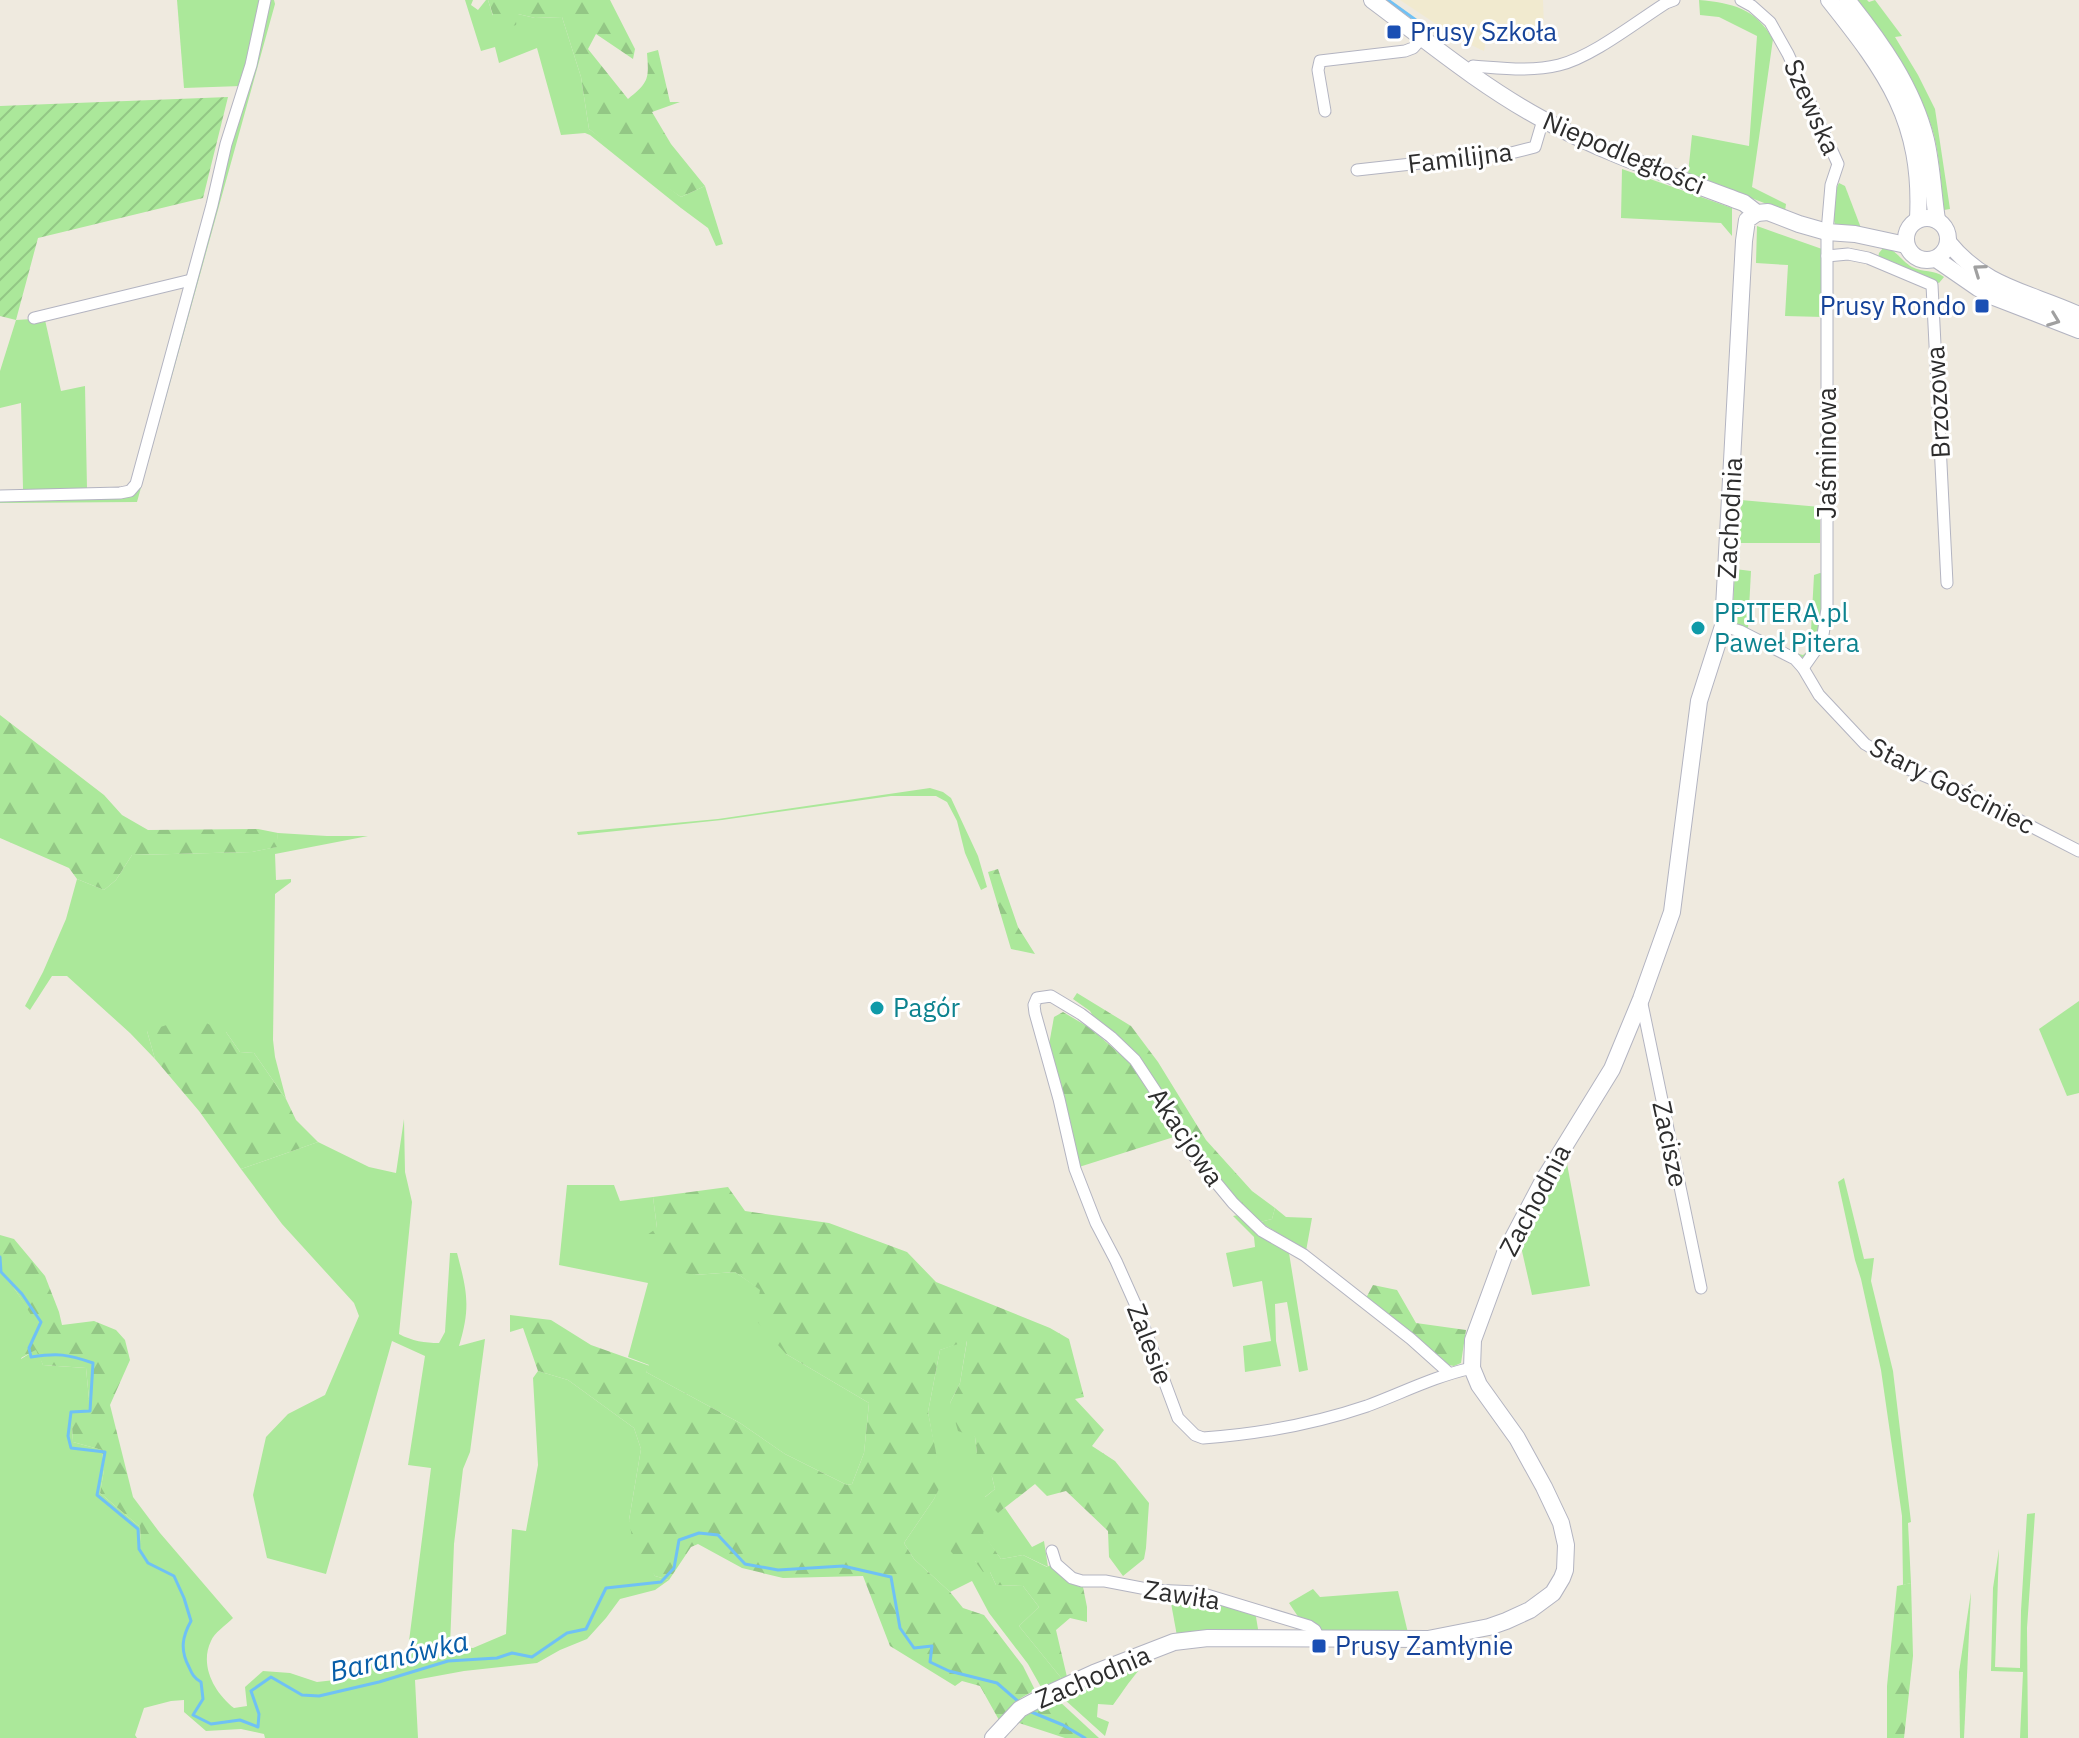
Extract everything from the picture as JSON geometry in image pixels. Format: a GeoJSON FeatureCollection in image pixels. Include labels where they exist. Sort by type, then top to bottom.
{"type":"FeatureCollection","features":[{"type":"Feature","properties":{"kind":"street"},"geometry":{"type":"LineString","coordinates":[[0,496],[112,494],[134,488],[229,133],[251,65],[265,0]]}},
{"type":"Feature","properties":{"kind":"street","name":"Niepodległości"},"geometry":{"type":"LineString","coordinates":[[1372,0],[1469,71],[1543,120],[1580,138],[1744,203],[1757,213],[1768,212],[1827,232],[1911,231]]}},
{"type":"Feature","properties":{"kind":"street"},"geometry":{"type":"LineString","coordinates":[[1469,71],[1473,66],[1527,69],[1562,65],[1579,58],[1674,0]]}},
{"type":"Feature","properties":{"kind":"street","name":"Szewska"},"geometry":{"type":"LineString","coordinates":[[1741,0],[1770,22],[1834,153],[1838,164],[1831,185],[1827,232]]}},
{"type":"Feature","properties":{"kind":"street"},"geometry":{"type":"LineString","coordinates":[[1829,0],[1879,68],[1902,109],[1916,153],[1919,196],[1911,231],[1911,254],[1923,260],[1936,259],[1942,254],[1948,242],[1946,229],[1937,220],[1927,217],[1911,231]]}},
{"type":"Feature","properties":{"kind":"street"},"geometry":{"type":"LineString","coordinates":[[1847,0],[1903,81],[1919,116],[1929,156],[1937,220]]}},
{"type":"Feature","properties":{"kind":"street"},"geometry":{"type":"LineString","coordinates":[[1325,111],[1318,70],[1320,61],[1405,51],[1413,48],[1422,38]]}},
{"type":"Feature","properties":{"kind":"street","name":"Familijna"},"geometry":{"type":"LineString","coordinates":[[1357,170],[1511,153],[1535,147],[1543,120]]}},
{"type":"Feature","properties":{"kind":"street","name":"Zachodnia"},"geometry":{"type":"LineString","coordinates":[[993,1738],[1026,1706],[1094,1673],[1174,1642],[1208,1638],[1428,1639],[1489,1627],[1530,1610],[1558,1586],[1565,1570],[1566,1557],[1561,1523],[1517,1438],[1479,1385],[1472,1368],[1473,1340],[1505,1253],[1543,1181],[1612,1069],[1672,912],[1699,701],[1723,626],[1744,241],[1747,220],[1757,213]]}},
{"type":"Feature","properties":{"kind":"street","name":"Jaśminowa"},"geometry":{"type":"LineString","coordinates":[[1803,668],[1822,641],[1827,609],[1827,232]]}},
{"type":"Feature","properties":{"kind":"street"},"geometry":{"type":"LineString","coordinates":[[1948,242],[1975,269],[2009,289],[2079,315]]}},
{"type":"Feature","properties":{"kind":"street","name":"Brzozowa"},"geometry":{"type":"LineString","coordinates":[[1827,256],[1848,254],[1868,258],[1932,285],[1947,583]]}},
{"type":"Feature","properties":{"kind":"street"},"geometry":{"type":"LineString","coordinates":[[1936,259],[1994,297],[2079,330]]}},
{"type":"Feature","properties":{"kind":"street"},"geometry":{"type":"LineString","coordinates":[[34,318],[191,280]]}},
{"type":"Feature","properties":{"kind":"street","name":"Stary Gościniec"},"geometry":{"type":"LineString","coordinates":[[1723,626],[1740,631],[1795,659],[1819,695],[1865,744],[1923,777],[1968,794],[2079,851]]}},
{"type":"Feature","properties":{"kind":"street","name":"Akacjowa"},"geometry":{"type":"LineString","coordinates":[[1037,998],[1051,996],[1111,1037],[1135,1060],[1190,1151],[1233,1203],[1262,1231],[1316,1264],[1449,1373]]}},
{"type":"Feature","properties":{"kind":"street","name":"Zalesie"},"geometry":{"type":"LineString","coordinates":[[1037,998],[1035,1013],[1075,1169],[1096,1223],[1137,1308],[1178,1418],[1195,1435],[1203,1438],[1257,1434],[1336,1415],[1449,1373],[1472,1368]]}},
{"type":"Feature","properties":{"kind":"street","name":"Zacisze"},"geometry":{"type":"LineString","coordinates":[[1641,999],[1701,1288]]}},
{"type":"Feature","properties":{"kind":"street","name":"Zawiła"},"geometry":{"type":"LineString","coordinates":[[1052,1551],[1056,1564],[1072,1578],[1152,1590],[1197,1592],[1309,1626],[1319,1638]]}},
{"type":"Feature","properties":{"kind":"shaded area"},"geometry":{"type":"Polygon","coordinates":[[[1400,0],[1543,0],[1544,28],[1487,35],[1484,51],[1460,40],[1400,0]]]}},
{"type":"Feature","properties":{"kind":"green space"},"geometry":{"type":"Polygon","coordinates":[[[177,0],[260,0],[241,86],[184,88],[177,0]]]}},
{"type":"Feature","properties":{"kind":"green space"},"geometry":{"type":"Polygon","coordinates":[[[268,0],[274,0],[275,4],[137,502],[0,503],[0,498],[127,496],[137,491],[268,0]]]}},
{"type":"Feature","properties":{"kind":"green space"},"geometry":{"type":"Polygon","coordinates":[[[465,0],[473,0],[471,5],[478,10],[488,0],[493,16],[562,17],[581,77],[589,129],[681,197],[705,186],[723,244],[716,246],[708,228],[590,135],[561,135],[537,48],[499,63],[495,47],[481,51],[465,0]]]}},
{"type":"Feature","properties":{"kind":"green space"},"geometry":{"type":"Polygon","coordinates":[[[488,0],[610,0],[635,49],[633,59],[596,34],[588,49],[628,99],[646,79],[647,53],[658,50],[670,102],[680,102],[652,112],[671,144],[705,186],[681,197],[635,166],[589,129],[581,77],[562,17],[535,18],[518,14],[516,25],[491,33],[487,20],[493,15],[488,0]]]}},
{"type":"Feature","properties":{"kind":"green space"},"geometry":{"type":"Polygon","coordinates":[[[1699,0],[1742,9],[1758,20],[1773,39],[1752,187],[1786,204],[1785,211],[1688,174],[1692,135],[1749,146],[1757,36],[1719,17],[1700,15],[1699,0]]]}},
{"type":"Feature","properties":{"kind":"green space"},"geometry":{"type":"Polygon","coordinates":[[[1856,0],[1875,0],[1902,36],[1895,37],[1935,109],[1950,209],[1944,210],[1936,144],[1920,98],[1891,48],[1856,0]]]}},
{"type":"Feature","properties":{"kind":"green space"},"geometry":{"type":"Polygon","coordinates":[[[228,97],[203,198],[38,238],[16,320],[0,316],[0,106],[228,97]]]}},
{"type":"Feature","properties":{"kind":"green space"},"geometry":{"type":"Polygon","coordinates":[[[1622,169],[1732,208],[1732,236],[1721,223],[1621,218],[1622,169]]]}},
{"type":"Feature","properties":{"kind":"green space"},"geometry":{"type":"Polygon","coordinates":[[[1839,183],[1845,186],[1861,228],[1836,226],[1833,204],[1839,183]]]}},
{"type":"Feature","properties":{"kind":"green space"},"geometry":{"type":"Polygon","coordinates":[[[1757,226],[1822,249],[1823,317],[1785,316],[1788,265],[1756,263],[1757,226]]]}},
{"type":"Feature","properties":{"kind":"green space"},"geometry":{"type":"Polygon","coordinates":[[[1884,247],[1912,267],[1944,277],[1939,283],[1878,258],[1884,247]]]}},
{"type":"Feature","properties":{"kind":"green space"},"geometry":{"type":"Polygon","coordinates":[[[16,320],[45,320],[61,391],[85,386],[87,489],[23,489],[21,403],[0,408],[0,371],[16,320]]]}},
{"type":"Feature","properties":{"kind":"green space"},"geometry":{"type":"Polygon","coordinates":[[[1741,500],[1820,507],[1820,543],[1739,543],[1741,500]]]}},
{"type":"Feature","properties":{"kind":"green space"},"geometry":{"type":"Polygon","coordinates":[[[1735,569],[1751,571],[1748,628],[1732,622],[1735,569]]]}},
{"type":"Feature","properties":{"kind":"green space"},"geometry":{"type":"Polygon","coordinates":[[[1824,574],[1819,634],[1808,656],[1801,658],[1795,653],[1803,655],[1810,649],[1814,575],[1824,574]]]}},
{"type":"Feature","properties":{"kind":"green space"},"geometry":{"type":"Polygon","coordinates":[[[0,715],[104,795],[122,815],[148,830],[258,829],[278,833],[277,847],[252,852],[132,855],[116,880],[104,890],[77,879],[69,868],[0,838],[0,715]]]}},
{"type":"Feature","properties":{"kind":"green space"},"geometry":{"type":"Polygon","coordinates":[[[930,788],[951,798],[978,856],[987,887],[981,890],[965,853],[957,821],[947,802],[936,796],[891,796],[722,820],[578,835],[577,832],[718,819],[930,788]]]}},
{"type":"Feature","properties":{"kind":"green space"},"geometry":{"type":"Polygon","coordinates":[[[278,833],[368,836],[275,854],[276,880],[291,879],[275,894],[273,1040],[286,1099],[254,1053],[240,1052],[226,1032],[147,1031],[155,1059],[67,976],[52,976],[30,1010],[25,1006],[66,919],[77,879],[104,890],[116,880],[132,855],[252,852],[276,847],[278,833]]]}},
{"type":"Feature","properties":{"kind":"green space"},"geometry":{"type":"Polygon","coordinates":[[[998,869],[1018,927],[1035,954],[1011,949],[988,872],[998,869]]]}},
{"type":"Feature","properties":{"kind":"green space"},"geometry":{"type":"Polygon","coordinates":[[[1077,993],[1131,1026],[1158,1062],[1206,1140],[1252,1191],[1275,1208],[1272,1219],[1260,1222],[1237,1201],[1194,1150],[1164,1097],[1098,1025],[1090,1011],[1073,999],[1077,993]]]}},
{"type":"Feature","properties":{"kind":"green space"},"geometry":{"type":"Polygon","coordinates":[[[2079,1001],[2079,1093],[2067,1096],[2039,1029],[2079,1001]]]}},
{"type":"Feature","properties":{"kind":"green space"},"geometry":{"type":"Polygon","coordinates":[[[1063,1012],[1090,1028],[1135,1067],[1177,1136],[1079,1167],[1048,1050],[1054,1017],[1063,1012]]]}},
{"type":"Feature","properties":{"kind":"green space"},"geometry":{"type":"Polygon","coordinates":[[[193,1017],[226,1032],[240,1052],[254,1053],[286,1099],[296,1120],[318,1142],[241,1169],[199,1111],[155,1059],[147,1031],[193,1017]]]}},
{"type":"Feature","properties":{"kind":"green space"},"geometry":{"type":"Polygon","coordinates":[[[404,1119],[405,1172],[412,1202],[399,1334],[419,1341],[439,1343],[445,1332],[450,1253],[457,1253],[466,1299],[459,1346],[485,1339],[454,1544],[450,1646],[473,1648],[506,1634],[512,1529],[526,1531],[538,1465],[533,1378],[538,1371],[568,1380],[634,1428],[641,1449],[629,1520],[655,1576],[669,1580],[655,1590],[620,1599],[587,1639],[537,1663],[415,1680],[418,1738],[265,1738],[264,1734],[241,1729],[206,1731],[184,1712],[184,1700],[144,1708],[135,1735],[137,1738],[0,1738],[0,1271],[34,1318],[21,1359],[37,1349],[43,1365],[86,1368],[89,1399],[72,1426],[73,1442],[102,1450],[104,1470],[100,1493],[140,1527],[141,1542],[160,1546],[160,1533],[233,1618],[213,1638],[207,1660],[215,1687],[227,1702],[234,1708],[247,1706],[245,1687],[263,1671],[290,1673],[317,1682],[361,1677],[361,1662],[373,1664],[407,1657],[431,1468],[408,1465],[425,1356],[392,1341],[326,1574],[267,1558],[253,1495],[266,1437],[288,1414],[325,1395],[359,1316],[354,1303],[282,1224],[241,1169],[318,1142],[369,1167],[396,1173],[404,1119]]]}},
{"type":"Feature","properties":{"kind":"green space"},"geometry":{"type":"Polygon","coordinates":[[[1565,1153],[1590,1286],[1532,1295],[1519,1238],[1565,1153]]]}},
{"type":"Feature","properties":{"kind":"green space"},"geometry":{"type":"Polygon","coordinates":[[[1844,1178],[1864,1259],[1874,1258],[1871,1281],[1893,1371],[1911,1522],[1908,1523],[1911,1583],[1903,1585],[1902,1516],[1881,1370],[1838,1182],[1844,1178]]]}},
{"type":"Feature","properties":{"kind":"green space"},"geometry":{"type":"Polygon","coordinates":[[[567,1185],[614,1185],[620,1201],[653,1197],[657,1228],[694,1275],[735,1272],[761,1290],[786,1354],[869,1403],[864,1453],[852,1484],[847,1485],[785,1454],[740,1423],[646,1372],[649,1365],[628,1357],[648,1283],[559,1265],[567,1185]]]}},
{"type":"Feature","properties":{"kind":"green space"},"geometry":{"type":"Polygon","coordinates":[[[728,1187],[745,1211],[829,1223],[907,1252],[936,1282],[1050,1328],[1069,1339],[1084,1397],[1075,1399],[1104,1430],[1092,1446],[1115,1461],[1149,1503],[1144,1559],[1123,1576],[1109,1557],[1108,1531],[1066,1491],[1047,1496],[1035,1484],[998,1513],[984,1498],[995,1489],[992,1477],[966,1468],[977,1453],[975,1437],[958,1431],[950,1403],[960,1383],[967,1341],[940,1350],[928,1412],[942,1483],[904,1543],[914,1559],[963,1608],[984,1615],[1023,1666],[1035,1690],[1021,1698],[999,1720],[980,1686],[962,1681],[955,1686],[890,1646],[863,1576],[783,1578],[742,1568],[698,1544],[691,1547],[669,1580],[655,1576],[633,1543],[629,1520],[641,1449],[634,1428],[568,1380],[538,1371],[523,1328],[510,1332],[510,1315],[551,1320],[591,1345],[650,1366],[646,1372],[740,1423],[785,1454],[847,1485],[852,1484],[864,1453],[869,1403],[786,1354],[755,1319],[760,1290],[735,1272],[694,1275],[653,1266],[637,1242],[657,1228],[653,1197],[728,1187]]]}},
{"type":"Feature","properties":{"kind":"green space"},"geometry":{"type":"Polygon","coordinates":[[[1275,1208],[1286,1217],[1312,1218],[1306,1251],[1260,1222],[1272,1219],[1275,1208]]]}},
{"type":"Feature","properties":{"kind":"green space"},"geometry":{"type":"Polygon","coordinates":[[[1238,1215],[1289,1253],[1308,1370],[1299,1372],[1287,1302],[1275,1304],[1276,1341],[1281,1366],[1245,1372],[1243,1346],[1271,1341],[1262,1281],[1233,1287],[1226,1253],[1255,1247],[1254,1237],[1233,1216],[1238,1215]]]}},
{"type":"Feature","properties":{"kind":"green space"},"geometry":{"type":"Polygon","coordinates":[[[0,1235],[14,1239],[45,1276],[62,1325],[94,1321],[116,1330],[125,1340],[130,1360],[110,1405],[133,1497],[160,1533],[160,1546],[150,1551],[141,1542],[140,1527],[100,1493],[104,1470],[102,1450],[73,1442],[72,1426],[77,1407],[89,1399],[86,1368],[43,1365],[36,1350],[17,1360],[21,1333],[26,1321],[33,1318],[0,1271],[0,1235]]]}},
{"type":"Feature","properties":{"kind":"green space"},"geometry":{"type":"Polygon","coordinates":[[[1373,1285],[1397,1290],[1416,1323],[1466,1330],[1461,1363],[1454,1366],[1443,1364],[1366,1298],[1373,1285]]]}},
{"type":"Feature","properties":{"kind":"green space"},"geometry":{"type":"Polygon","coordinates":[[[967,1340],[960,1383],[950,1403],[975,1437],[977,1453],[992,1477],[995,1489],[985,1497],[998,1512],[1005,1508],[1032,1547],[1044,1541],[1048,1567],[1023,1555],[1001,1559],[982,1533],[975,1513],[975,1561],[990,1572],[996,1585],[1023,1586],[1039,1607],[1019,1626],[1062,1679],[1041,1687],[1028,1664],[989,1613],[972,1581],[950,1592],[914,1559],[904,1543],[934,1499],[941,1483],[928,1412],[940,1350],[967,1340]]]}},
{"type":"Feature","properties":{"kind":"green space"},"geometry":{"type":"Polygon","coordinates":[[[975,1512],[989,1524],[983,1533],[1001,1559],[1023,1555],[1047,1567],[1054,1563],[1082,1582],[1087,1622],[1070,1618],[1056,1630],[1067,1677],[1062,1679],[1019,1626],[1039,1607],[1023,1586],[996,1585],[990,1572],[983,1572],[975,1561],[962,1564],[945,1545],[975,1512]]]}},
{"type":"Feature","properties":{"kind":"green space"},"geometry":{"type":"Polygon","coordinates":[[[2035,1513],[2027,1628],[2028,1738],[2020,1738],[2023,1672],[1991,1671],[1993,1588],[1999,1549],[1995,1667],[2020,1668],[2027,1514],[2035,1513]]]}},
{"type":"Feature","properties":{"kind":"green space"},"geometry":{"type":"Polygon","coordinates":[[[1911,1583],[1913,1656],[1904,1738],[1887,1738],[1887,1686],[1897,1586],[1911,1583]]]}},
{"type":"Feature","properties":{"kind":"green space"},"geometry":{"type":"Polygon","coordinates":[[[1313,1589],[1320,1597],[1398,1591],[1408,1633],[1318,1632],[1301,1621],[1289,1603],[1313,1589]]]}},
{"type":"Feature","properties":{"kind":"green space"},"geometry":{"type":"Polygon","coordinates":[[[1169,1592],[1197,1593],[1255,1611],[1259,1635],[1177,1636],[1169,1592]]]}},
{"type":"Feature","properties":{"kind":"green space"},"geometry":{"type":"Polygon","coordinates":[[[1971,1592],[1964,1738],[1960,1738],[1959,1672],[1971,1592]]]}},
{"type":"Feature","properties":{"kind":"green space"},"geometry":{"type":"Polygon","coordinates":[[[1178,1647],[1142,1667],[1113,1705],[1098,1704],[1097,1717],[1109,1722],[1105,1736],[1064,1699],[1063,1693],[1178,1647]]]}},
{"type":"Feature","properties":{"kind":"green space"},"geometry":{"type":"Polygon","coordinates":[[[1051,1700],[1058,1700],[1099,1738],[1065,1738],[1016,1722],[1051,1700]]]}},
{"type":"Feature","properties":{"kind":"waterway"},"geometry":{"type":"LineString","coordinates":[[1388,0],[1420,23]]}},
{"type":"Feature","properties":{"kind":"waterway","name":"Baranówka"},"geometry":{"type":"LineString","coordinates":[[0,1257],[1,1272],[22,1294],[41,1322],[29,1348],[31,1357],[62,1355],[93,1363],[90,1411],[71,1412],[68,1436],[71,1448],[105,1452],[97,1495],[138,1529],[139,1549],[148,1563],[174,1576],[191,1621],[184,1638],[184,1655],[192,1674],[201,1682],[203,1699],[193,1715],[211,1724],[240,1720],[258,1727],[259,1714],[251,1691],[271,1677],[302,1695],[319,1696],[448,1661],[497,1658],[512,1653],[532,1657],[567,1633],[586,1629],[606,1588],[661,1582],[674,1568],[679,1540],[699,1533],[718,1535],[745,1564],[778,1570],[843,1566],[891,1577],[900,1628],[914,1648],[932,1646],[930,1662],[949,1671],[997,1683],[1020,1703]]}},
{"type":"Feature","properties":{"kind":"waterway","name":"Baranówka"},"geometry":{"type":"LineString","coordinates":[[1029,1711],[1085,1738]]}},
{"type":"Feature","properties":{"kind":"place","name":"Prusy Szkoła"},"geometry":{"type":"Point","coordinates":[1394,32]}},
{"type":"Feature","properties":{"kind":"place","name":"Prusy Rondo"},"geometry":{"type":"Point","coordinates":[1982,306]}},
{"type":"Feature","properties":{"kind":"place","name":"PPITERA.pl Paweł Pitera"},"geometry":{"type":"Point","coordinates":[1698,628]}},
{"type":"Feature","properties":{"kind":"place","name":"Pagór"},"geometry":{"type":"Point","coordinates":[877,1008]}},
{"type":"Feature","properties":{"kind":"place","name":"Prusy Zamłynie"},"geometry":{"type":"Point","coordinates":[1319,1646]}}]}
